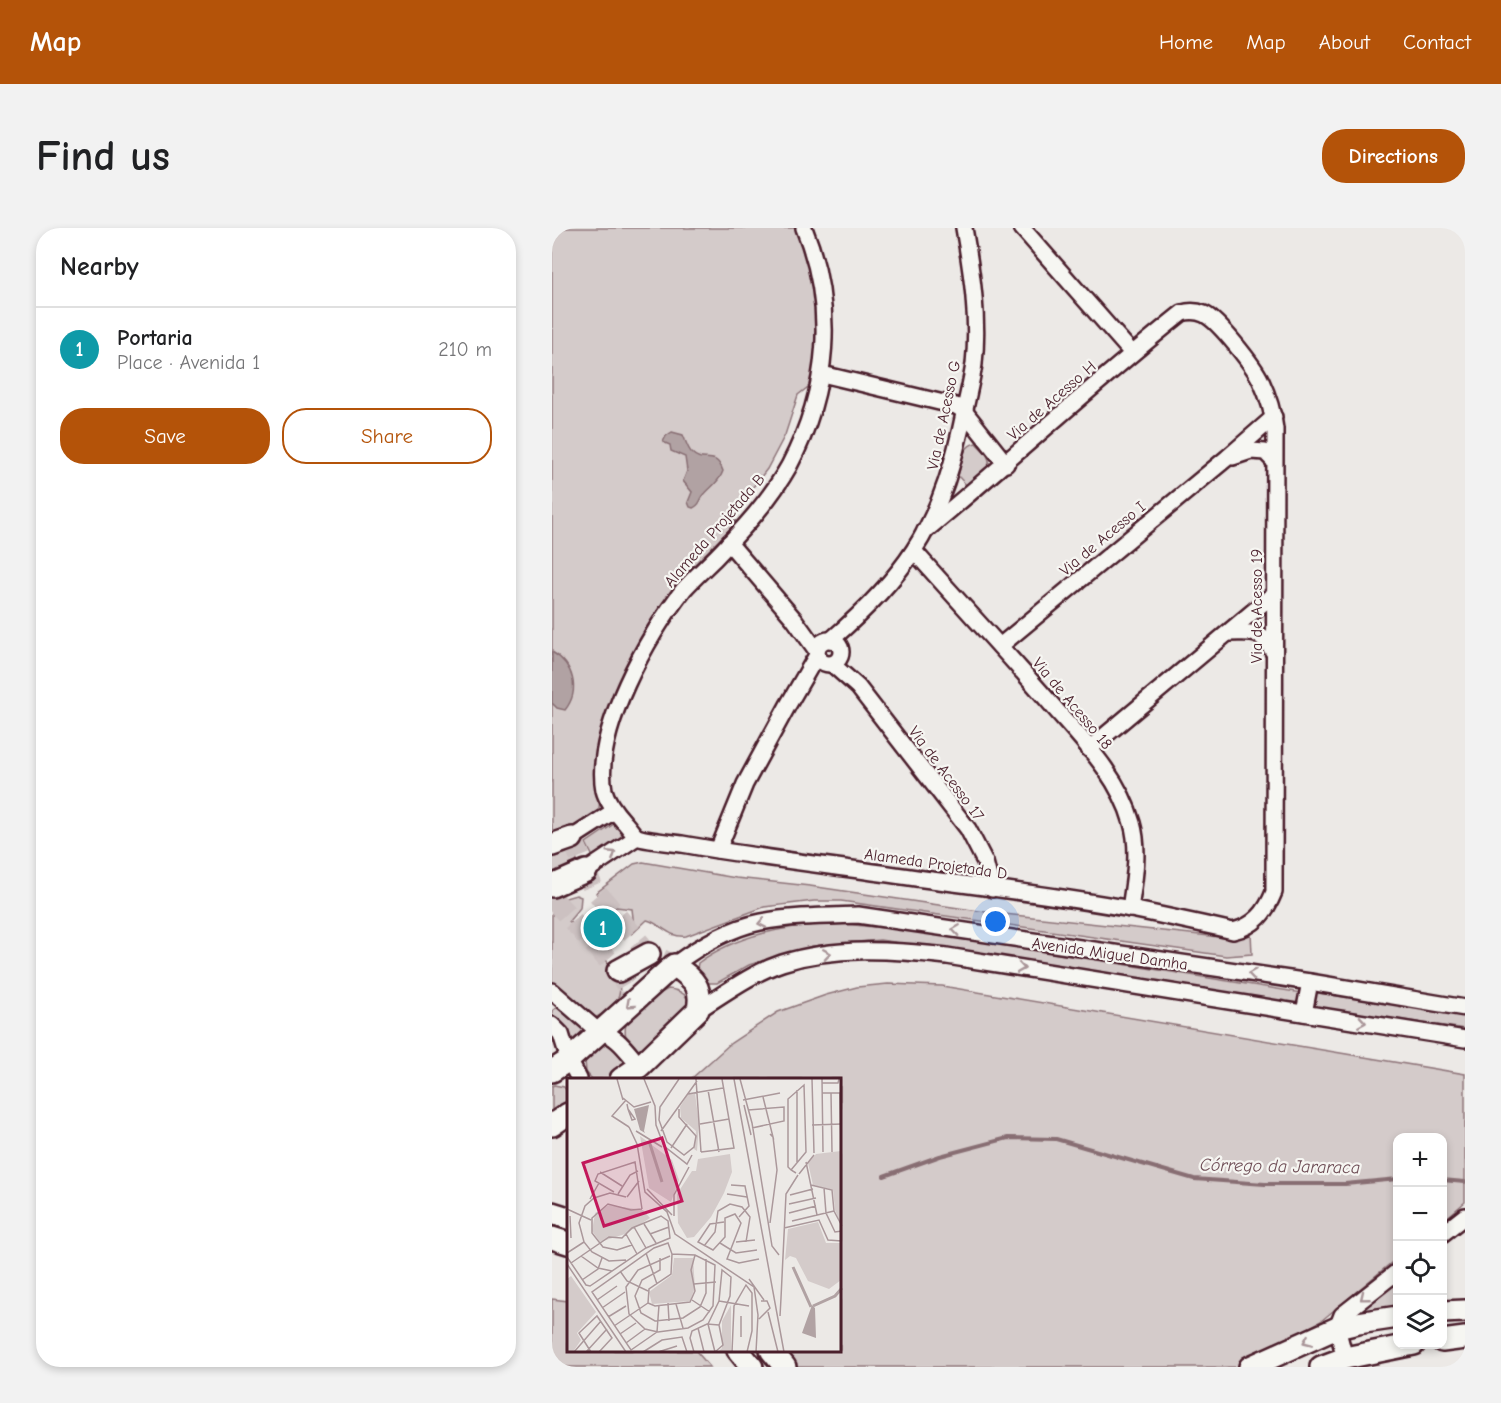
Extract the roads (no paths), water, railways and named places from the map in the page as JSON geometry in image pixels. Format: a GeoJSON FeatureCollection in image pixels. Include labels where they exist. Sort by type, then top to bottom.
{"type":"FeatureCollection","features":[{"type":"Feature","properties":{"kind":"street","name":"Alameda Projetada B"},"geometry":{"type":"LineString","coordinates":[[614,811],[604,792],[602,770],[606,744],[619,703],[642,652],[684,590],[729,543],[774,490],[801,438],[822,374],[825,347],[821,292],[812,250],[804,228]]}},
{"type":"Feature","properties":{"kind":"street","name":"Via de Acesso G"},"geometry":{"type":"LineString","coordinates":[[718,850],[745,784],[788,705],[856,618],[914,551],[946,485],[960,436],[974,365],[972,278],[965,228]]}},
{"type":"Feature","properties":{"kind":"street"},"geometry":{"type":"LineString","coordinates":[[1022,228],[1132,353]]}},
{"type":"Feature","properties":{"kind":"street","name":"Via de Acesso H"},"geometry":{"type":"LineString","coordinates":[[925,531],[1006,464],[1132,353],[1182,313],[1187,311],[1206,314]]}},
{"type":"Feature","properties":{"kind":"street","name":"Via de Acesso 19"},"geometry":{"type":"LineString","coordinates":[[1206,314],[1225,333],[1259,378],[1274,417],[1274,892],[1268,907],[1260,917]]}},
{"type":"Feature","properties":{"kind":"street"},"geometry":{"type":"LineString","coordinates":[[822,374],[956,406],[964,411],[1006,464]]}},
{"type":"Feature","properties":{"kind":"street","name":"Via de Acesso I"},"geometry":{"type":"LineString","coordinates":[[1000,646],[1274,417]]}},
{"type":"Feature","properties":{"kind":"street","name":"Via de Acesso I"},"geometry":{"type":"LineString","coordinates":[[1227,458],[1251,451],[1265,452],[1274,461]]}},
{"type":"Feature","properties":{"kind":"street","name":"Via de Acesso 17"},"geometry":{"type":"LineString","coordinates":[[729,543],[794,619],[829,652],[968,829],[985,862],[992,889]]}},
{"type":"Feature","properties":{"kind":"street","name":"Via de Acesso 18"},"geometry":{"type":"LineString","coordinates":[[914,551],[1089,749],[1118,788],[1133,825],[1137,848],[1130,909]]}},
{"type":"Feature","properties":{"kind":"street"},"geometry":{"type":"LineString","coordinates":[[1089,749],[1274,594]]}},
{"type":"Feature","properties":{"kind":"street"},"geometry":{"type":"LineString","coordinates":[[1229,633],[1254,633],[1265,639],[1274,654]]}},
{"type":"Feature","properties":{"kind":"street"},"geometry":{"type":"LineString","coordinates":[[552,886],[586,872],[637,837],[614,811],[562,841]]}},
{"type":"Feature","properties":{"kind":"street","name":"Alameda Projetada D"},"geometry":{"type":"LineString","coordinates":[[637,837],[1130,909],[1233,930],[1242,929],[1260,917]]}},
{"type":"Feature","properties":{"kind":"street","name":"Avenida Miguel Damha"},"geometry":{"type":"LineString","coordinates":[[560,1065],[674,965],[714,939],[759,922],[828,916],[858,915],[1310,982],[1465,1008]]}},
{"type":"Feature","properties":{"kind":"street","name":"Avenida Miguel Damha"},"geometry":{"type":"LineString","coordinates":[[622,1078],[640,1066],[698,1010],[747,979],[782,963],[831,952],[899,951],[946,956],[1465,1039]]}},
{"type":"Feature","properties":{"kind":"street"},"geometry":{"type":"LineString","coordinates":[[618,971],[649,954]]}},
{"type":"Feature","properties":{"kind":"street"},"geometry":{"type":"LineString","coordinates":[[674,965],[698,986],[700,999],[698,1010]]}},
{"type":"Feature","properties":{"kind":"street"},"geometry":{"type":"LineString","coordinates":[[1304,1013],[1310,982]]}},
{"type":"Feature","properties":{"kind":"street"},"geometry":{"type":"LineString","coordinates":[[553,995],[599,1032],[608,1033],[615,1038],[640,1066]]}},
{"type":"Feature","properties":{"kind":"street"},"geometry":{"type":"LineString","coordinates":[[552,1025],[561,1034],[560,1065],[578,1078]]}},
{"type":"Feature","properties":{"kind":"street"},"geometry":{"type":"LineString","coordinates":[[552,1125],[567,1115]]}},
{"type":"Feature","properties":{"kind":"street"},"geometry":{"type":"LineString","coordinates":[[552,1213],[567,1218]]}},
{"type":"Feature","properties":{"kind":"street"},"geometry":{"type":"LineString","coordinates":[[1447,1231],[1465,1216]]}},
{"type":"Feature","properties":{"kind":"street"},"geometry":{"type":"LineString","coordinates":[[552,1238],[567,1243]]}},
{"type":"Feature","properties":{"kind":"street"},"geometry":{"type":"LineString","coordinates":[[1345,1358],[1337,1328],[1342,1315],[1393,1275]]}},
{"type":"Feature","properties":{"kind":"street"},"geometry":{"type":"LineString","coordinates":[[1447,1312],[1465,1311]]}},
{"type":"Feature","properties":{"kind":"street"},"geometry":{"type":"LineString","coordinates":[[1250,1367],[1337,1328],[1393,1318]]}},
{"type":"Feature","properties":{"kind":"street"},"geometry":{"type":"LineString","coordinates":[[1447,1340],[1465,1338]]}},
{"type":"Feature","properties":{"kind":"street"},"geometry":{"type":"LineString","coordinates":[[1321,1367],[1345,1358],[1393,1348]]}},
{"type":"Feature","properties":{"kind":"street"},"geometry":{"type":"LineString","coordinates":[[740,1352],[752,1367]]}},
{"type":"Feature","properties":{"kind":"street"},"geometry":{"type":"LineString","coordinates":[[773,1352],[785,1367]]}},
{"type":"Feature","properties":{"kind":"waterway","name":"Córrego da Jararaca"},"geometry":{"type":"LineString","coordinates":[[884,1176],[940,1156],[1008,1138],[1056,1139],[1194,1179],[1265,1184],[1345,1184],[1393,1179]]}},
{"type":"Feature","properties":{"kind":"waterway","name":"Córrego da Jararaca"},"geometry":{"type":"LineString","coordinates":[[1447,1180],[1465,1182]]}},
{"type":"Feature","properties":{"kind":"tunnel"},"geometry":{"type":"LineString","coordinates":[[572,838],[593,888],[649,954],[674,965]]}},
{"type":"Feature","properties":{"kind":"tunnel"},"geometry":{"type":"LineString","coordinates":[[552,898],[618,971],[631,993],[629,1005]]}},
{"type":"Feature","properties":{"kind":"place","name":"Portaria"},"geometry":{"type":"Point","coordinates":[603,928]}}]}
